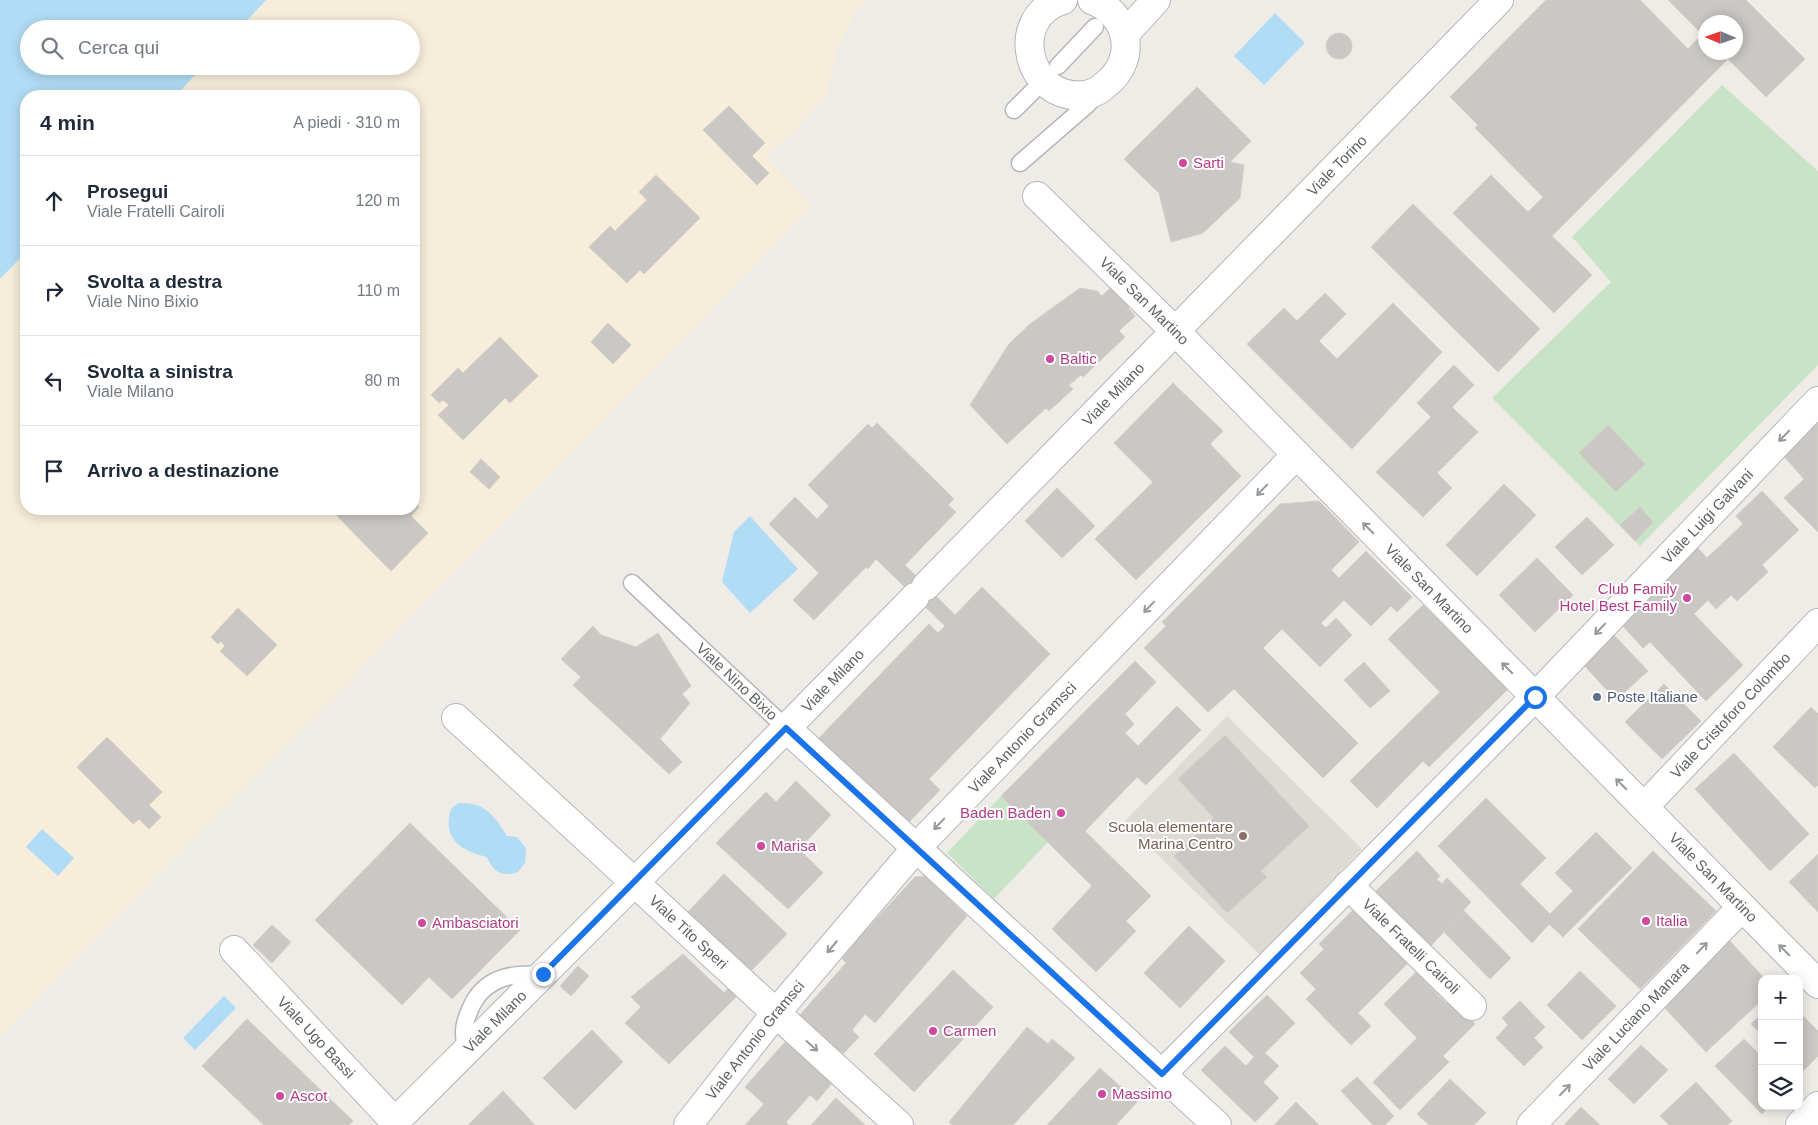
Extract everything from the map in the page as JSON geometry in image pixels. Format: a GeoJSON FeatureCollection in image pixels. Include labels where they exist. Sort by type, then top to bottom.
{"type":"FeatureCollection","features":[{"type":"Feature","properties":{"kind":"street"},"geometry":{"type":"LineString","coordinates":[[1063,0],[1044,10],[1034,23],[1030,37],[1029,53],[1034,68],[1042,80],[1055,90],[1070,94],[1086,94],[1100,89],[1113,79],[1122,66],[1126,50],[1125,34],[1120,22],[1111,11],[1092,0]]}},
{"type":"Feature","properties":{"kind":"street"},"geometry":{"type":"LineString","coordinates":[[1125,34],[1156,0]]}},
{"type":"Feature","properties":{"kind":"street","name":"Viale Torino"},"geometry":{"type":"LineString","coordinates":[[1176,332],[1499,0]]}},
{"type":"Feature","properties":{"kind":"street","name":"Viale San Martino"},"geometry":{"type":"LineString","coordinates":[[1037,196],[1176,332],[1818,984]]}},
{"type":"Feature","properties":{"kind":"street","name":"Viale Milano"},"geometry":{"type":"LineString","coordinates":[[395,1124],[1176,332]]}},
{"type":"Feature","properties":{"kind":"street","name":"Viale Luigi Galvani"},"geometry":{"type":"LineString","coordinates":[[1535,697],[1818,401]]}},
{"type":"Feature","properties":{"kind":"street","name":"Viale Antonio Gramsci"},"geometry":{"type":"LineString","coordinates":[[688,1125],[776,1014],[916,848],[1296,455]]}},
{"type":"Feature","properties":{"kind":"street","name":"Viale Cristoforo Colombo"},"geometry":{"type":"LineString","coordinates":[[1644,807],[1817,625]]}},
{"type":"Feature","properties":{"kind":"street","name":"Viale Fratelli Cairoli"},"geometry":{"type":"LineString","coordinates":[[1162,1074],[1535,697]]}},
{"type":"Feature","properties":{"kind":"street","name":"Viale Tito Speri"},"geometry":{"type":"LineString","coordinates":[[456,718],[899,1125]]}},
{"type":"Feature","properties":{"kind":"street","name":"Viale Nino Bixio"},"geometry":{"type":"LineString","coordinates":[[786,728],[1217,1125]]}},
{"type":"Feature","properties":{"kind":"street","name":"Viale Fratelli Cairoli"},"geometry":{"type":"LineString","coordinates":[[1348,885],[1472,1006]]}},
{"type":"Feature","properties":{"kind":"street","name":"Viale Luciano Manara"},"geometry":{"type":"LineString","coordinates":[[1531,1125],[1742,907]]}},
{"type":"Feature","properties":{"kind":"street","name":"Viale Ugo Bassi"},"geometry":{"type":"LineString","coordinates":[[234,950],[395,1124]]}},
{"type":"Feature","properties":{"kind":"street"},"geometry":{"type":"LineString","coordinates":[[1800,1125],[1818,1106]]}},
{"type":"Feature","properties":{"kind":"lane"},"geometry":{"type":"LineString","coordinates":[[1058,66],[1095,27]]}},
{"type":"Feature","properties":{"kind":"lane"},"geometry":{"type":"LineString","coordinates":[[1020,164],[1088,104],[1100,89]]}},
{"type":"Feature","properties":{"kind":"lane"},"geometry":{"type":"LineString","coordinates":[[1014,110],[1035,90]]}},
{"type":"Feature","properties":{"kind":"lane","name":"Viale Nino Bixio"},"geometry":{"type":"LineString","coordinates":[[632,583],[786,728]]}},
{"type":"Feature","properties":{"kind":"shaded area","name":"Scuola elementare Marina Centro"},"geometry":{"type":"Polygon","coordinates":[[[1227,716],[1362,849],[1260,955],[1124,822],[1227,716]]]}},
{"type":"Feature","properties":{"kind":"green space"},"geometry":{"type":"Polygon","coordinates":[[[1722,85],[1818,171],[1818,365],[1640,546],[1492,398],[1611,282],[1572,237],[1722,85]]]}},
{"type":"Feature","properties":{"kind":"green space"},"geometry":{"type":"Polygon","coordinates":[[[1001,796],[1048,842],[994,899],[947,853],[1001,796]]]}},
{"type":"Feature","properties":{"kind":"sand"},"geometry":{"type":"Polygon","coordinates":[[[266,0],[866,0],[856,11],[837,49],[825,97],[795,131],[766,156],[812,207],[0,1037],[0,279],[20,258],[20,515],[420,515],[420,90],[181,90],[195,75],[420,75],[420,20],[247,20],[266,0]]]}},
{"type":"Feature","properties":{"kind":"water"},"geometry":{"type":"Polygon","coordinates":[[[0,0],[266,0],[247,20],[20,20],[20,75],[195,75],[181,90],[20,90],[20,258],[0,279],[0,0]]]}},
{"type":"Feature","properties":{"kind":"water"},"geometry":{"type":"Polygon","coordinates":[[[1275,13],[1305,43],[1264,85],[1234,56],[1275,13]]]}},
{"type":"Feature","properties":{"kind":"water"},"geometry":{"type":"Polygon","coordinates":[[[750,516],[798,569],[750,613],[722,582],[734,532],[750,516]]]}},
{"type":"Feature","properties":{"kind":"water"},"geometry":{"type":"Polygon","coordinates":[[[458,803],[482,807],[493,816],[507,836],[517,837],[526,848],[525,863],[518,872],[503,874],[492,867],[487,857],[469,851],[456,842],[451,836],[449,819],[451,809],[458,803]]]}},
{"type":"Feature","properties":{"kind":"water"},"geometry":{"type":"Polygon","coordinates":[[[42,829],[74,858],[58,876],[26,847],[42,829]]]}},
{"type":"Feature","properties":{"kind":"water"},"geometry":{"type":"Polygon","coordinates":[[[224,996],[236,1008],[195,1050],[183,1038],[224,996]]]}},
{"type":"Feature","properties":{"kind":"building"},"geometry":{"type":"Polygon","coordinates":[[[1546,0],[1640,0],[1688,49],[1698,38],[1698,60],[1727,60],[1552,236],[1592,275],[1554,313],[1453,213],[1491,175],[1528,212],[1543,197],[1475,128],[1478,125],[1450,97],[1546,0]]]}},
{"type":"Feature","properties":{"kind":"building"},"geometry":{"type":"Polygon","coordinates":[[[1668,0],[1746,0],[1805,59],[1766,97],[1729,60],[1743,60],[1743,15],[1698,15],[1698,30],[1668,0]]]}},
{"type":"Feature","properties":{"kind":"building"},"geometry":{"type":"Polygon","coordinates":[[[1339,33],[1348,37],[1352,46],[1348,55],[1339,59],[1330,55],[1326,46],[1330,37],[1339,33]]]}},
{"type":"Feature","properties":{"kind":"building","name":"Sarti"},"geometry":{"type":"Polygon","coordinates":[[[1197,87],[1251,141],[1230,162],[1244,165],[1240,198],[1203,233],[1171,242],[1159,193],[1124,159],[1197,87]]]}},
{"type":"Feature","properties":{"kind":"building"},"geometry":{"type":"Polygon","coordinates":[[[729,106],[765,143],[752,156],[769,173],[757,185],[703,130],[729,106]]]}},
{"type":"Feature","properties":{"kind":"building"},"geometry":{"type":"Polygon","coordinates":[[[656,175],[700,218],[644,274],[640,270],[627,283],[589,247],[610,226],[615,231],[647,200],[639,192],[656,175]]]}},
{"type":"Feature","properties":{"kind":"building"},"geometry":{"type":"Polygon","coordinates":[[[1413,204],[1540,329],[1498,372],[1371,247],[1413,204]]]}},
{"type":"Feature","properties":{"kind":"building","name":"Baltic"},"geometry":{"type":"Polygon","coordinates":[[[1111,287],[1130,307],[1128,308],[1135,316],[1119,331],[1125,337],[1083,377],[1081,375],[1069,385],[1073,389],[1049,411],[1046,408],[1007,444],[970,405],[1009,344],[1030,324],[1080,288],[1097,291],[1102,296],[1111,287]]]}},
{"type":"Feature","properties":{"kind":"building"},"geometry":{"type":"Polygon","coordinates":[[[1325,293],[1346,314],[1319,341],[1337,359],[1393,303],[1442,352],[1352,449],[1247,344],[1284,308],[1297,321],[1325,293]]]}},
{"type":"Feature","properties":{"kind":"building"},"geometry":{"type":"Polygon","coordinates":[[[608,323],[631,345],[613,364],[591,342],[608,323]]]}},
{"type":"Feature","properties":{"kind":"building"},"geometry":{"type":"Polygon","coordinates":[[[500,337],[538,376],[510,403],[505,398],[463,440],[438,415],[449,405],[443,400],[439,403],[431,395],[458,368],[463,373],[500,337]]]}},
{"type":"Feature","properties":{"kind":"building"},"geometry":{"type":"Polygon","coordinates":[[[1454,365],[1474,385],[1452,407],[1478,432],[1437,473],[1452,488],[1423,517],[1376,472],[1431,417],[1417,403],[1454,365]]]}},
{"type":"Feature","properties":{"kind":"building"},"geometry":{"type":"Polygon","coordinates":[[[1173,383],[1223,431],[1210,444],[1241,476],[1136,580],[1095,539],[1153,482],[1114,443],[1173,383]]]}},
{"type":"Feature","properties":{"kind":"building"},"geometry":{"type":"Polygon","coordinates":[[[1818,418],[1818,532],[1784,498],[1804,479],[1782,454],[1818,418]]]}},
{"type":"Feature","properties":{"kind":"building"},"geometry":{"type":"Polygon","coordinates":[[[877,423],[954,499],[948,505],[956,512],[905,565],[955,615],[982,587],[1050,654],[929,779],[940,790],[904,827],[816,741],[929,624],[938,633],[945,626],[876,559],[868,569],[866,567],[814,620],[793,600],[819,573],[769,524],[795,497],[817,519],[829,506],[808,485],[868,424],[872,428],[877,423]]]}},
{"type":"Feature","properties":{"kind":"building"},"geometry":{"type":"Polygon","coordinates":[[[1608,425],[1645,464],[1616,492],[1579,453],[1608,425]]]}},
{"type":"Feature","properties":{"kind":"building"},"geometry":{"type":"Polygon","coordinates":[[[481,459],[500,477],[489,489],[470,472],[481,459]]]}},
{"type":"Feature","properties":{"kind":"building"},"geometry":{"type":"Polygon","coordinates":[[[1504,484],[1536,515],[1477,576],[1446,545],[1504,484]]]}},
{"type":"Feature","properties":{"kind":"building"},"geometry":{"type":"Polygon","coordinates":[[[1057,488],[1095,526],[1062,558],[1025,521],[1057,488]]]}},
{"type":"Feature","properties":{"kind":"building","name":"Club Family Hotel Best Family"},"geometry":{"type":"Polygon","coordinates":[[[1762,491],[1799,530],[1762,565],[1768,572],[1737,601],[1731,595],[1716,609],[1708,600],[1694,614],[1743,665],[1706,701],[1650,642],[1643,648],[1620,623],[1698,548],[1707,558],[1743,524],[1736,516],[1762,491]]]}},
{"type":"Feature","properties":{"kind":"building"},"geometry":{"type":"Polygon","coordinates":[[[1319,501],[1359,542],[1331,570],[1339,578],[1366,551],[1412,597],[1397,612],[1391,606],[1371,626],[1344,600],[1321,623],[1326,628],[1336,618],[1352,635],[1320,667],[1282,629],[1263,648],[1358,743],[1323,778],[1234,689],[1208,712],[1144,648],[1166,626],[1162,622],[1280,504],[1319,501]]]}},
{"type":"Feature","properties":{"kind":"building"},"geometry":{"type":"Polygon","coordinates":[[[1640,507],[1653,522],[1635,541],[1620,525],[1640,507]]]}},
{"type":"Feature","properties":{"kind":"building"},"geometry":{"type":"Polygon","coordinates":[[[412,515],[428,533],[391,571],[337,516],[412,515]]]}},
{"type":"Feature","properties":{"kind":"building"},"geometry":{"type":"Polygon","coordinates":[[[1587,517],[1614,545],[1582,575],[1555,547],[1587,517]]]}},
{"type":"Feature","properties":{"kind":"building"},"geometry":{"type":"Polygon","coordinates":[[[1537,558],[1573,595],[1535,632],[1499,595],[1537,558]]]}},
{"type":"Feature","properties":{"kind":"building"},"geometry":{"type":"Polygon","coordinates":[[[1423,605],[1508,689],[1429,767],[1423,761],[1377,808],[1350,781],[1440,692],[1388,639],[1423,605]]]}},
{"type":"Feature","properties":{"kind":"building"},"geometry":{"type":"Polygon","coordinates":[[[238,608],[277,645],[247,676],[220,651],[225,646],[220,641],[218,644],[211,637],[238,608]]]}},
{"type":"Feature","properties":{"kind":"building"},"geometry":{"type":"Polygon","coordinates":[[[593,626],[601,635],[636,647],[658,633],[691,686],[682,694],[690,703],[660,739],[682,762],[669,774],[573,685],[581,677],[561,659],[593,626]]]}},
{"type":"Feature","properties":{"kind":"building"},"geometry":{"type":"Polygon","coordinates":[[[1613,634],[1648,671],[1616,700],[1582,663],[1613,634]]]}},
{"type":"Feature","properties":{"kind":"building","name":"Baden Baden"},"geometry":{"type":"Polygon","coordinates":[[[1135,661],[1156,682],[1125,714],[1134,724],[1125,733],[1138,746],[1177,706],[1201,730],[1146,785],[1137,777],[1085,831],[1151,896],[1126,921],[1136,931],[1096,972],[1052,929],[1092,886],[1001,796],[1135,661]]]}},
{"type":"Feature","properties":{"kind":"building"},"geometry":{"type":"Polygon","coordinates":[[[1364,662],[1390,691],[1370,708],[1344,680],[1364,662]]]}},
{"type":"Feature","properties":{"kind":"building"},"geometry":{"type":"Polygon","coordinates":[[[1664,684],[1701,721],[1662,759],[1625,722],[1664,684]]]}},
{"type":"Feature","properties":{"kind":"building"},"geometry":{"type":"Polygon","coordinates":[[[1811,707],[1818,714],[1818,785],[1815,788],[1773,747],[1811,707]]]}},
{"type":"Feature","properties":{"kind":"building"},"geometry":{"type":"Polygon","coordinates":[[[1225,735],[1309,826],[1261,871],[1267,877],[1227,913],[1174,856],[1214,818],[1178,779],[1225,735]]]}},
{"type":"Feature","properties":{"kind":"building"},"geometry":{"type":"Polygon","coordinates":[[[107,737],[162,792],[149,805],[161,817],[149,829],[139,819],[133,824],[77,767],[107,737]]]}},
{"type":"Feature","properties":{"kind":"building"},"geometry":{"type":"Polygon","coordinates":[[[1734,753],[1809,834],[1770,871],[1695,789],[1734,753]]]}},
{"type":"Feature","properties":{"kind":"building","name":"Marisa"},"geometry":{"type":"Polygon","coordinates":[[[796,781],[831,815],[799,849],[823,873],[788,909],[716,843],[766,792],[776,802],[796,781]]]}},
{"type":"Feature","properties":{"kind":"building"},"geometry":{"type":"Polygon","coordinates":[[[1486,798],[1546,858],[1520,884],[1550,914],[1573,891],[1555,873],[1596,832],[1632,868],[1563,937],[1549,924],[1532,943],[1438,846],[1486,798]]]}},
{"type":"Feature","properties":{"kind":"building"},"geometry":{"type":"Polygon","coordinates":[[[410,823],[520,930],[452,999],[429,977],[402,1005],[315,920],[410,823]]]}},
{"type":"Feature","properties":{"kind":"building"},"geometry":{"type":"Polygon","coordinates":[[[1417,851],[1440,876],[1437,879],[1442,884],[1447,878],[1471,902],[1430,947],[1375,892],[1417,851]]]}},
{"type":"Feature","properties":{"kind":"building","name":"Italia"},"geometry":{"type":"Polygon","coordinates":[[[1653,851],[1716,911],[1640,989],[1578,929],[1653,851]]]}},
{"type":"Feature","properties":{"kind":"building"},"geometry":{"type":"Polygon","coordinates":[[[1818,854],[1818,912],[1789,882],[1818,854]]]}},
{"type":"Feature","properties":{"kind":"building"},"geometry":{"type":"Polygon","coordinates":[[[724,874],[787,934],[749,973],[686,914],[724,874]]]}},
{"type":"Feature","properties":{"kind":"building"},"geometry":{"type":"Polygon","coordinates":[[[925,876],[967,916],[875,1023],[865,1014],[852,1030],[859,1037],[843,1054],[799,1016],[846,963],[841,957],[915,877],[925,876]]]}},
{"type":"Feature","properties":{"kind":"building"},"geometry":{"type":"Polygon","coordinates":[[[1356,907],[1410,961],[1358,1013],[1371,1026],[1351,1045],[1306,999],[1316,989],[1300,973],[1324,949],[1319,944],[1356,907]]]}},
{"type":"Feature","properties":{"kind":"building"},"geometry":{"type":"Polygon","coordinates":[[[1463,910],[1511,958],[1490,979],[1444,932],[1463,910]]]}},
{"type":"Feature","properties":{"kind":"building"},"geometry":{"type":"Polygon","coordinates":[[[272,925],[291,942],[272,963],[253,945],[272,925]]]}},
{"type":"Feature","properties":{"kind":"building"},"geometry":{"type":"Polygon","coordinates":[[[1189,926],[1225,961],[1180,1008],[1144,973],[1189,926]]]}},
{"type":"Feature","properties":{"kind":"building"},"geometry":{"type":"Polygon","coordinates":[[[1729,940],[1761,975],[1758,975],[1758,1004],[1706,1052],[1661,1004],[1729,940]]]}},
{"type":"Feature","properties":{"kind":"building"},"geometry":{"type":"Polygon","coordinates":[[[683,954],[724,993],[733,983],[742,991],[669,1064],[625,1023],[641,1007],[631,997],[683,954]]]}},
{"type":"Feature","properties":{"kind":"building"},"geometry":{"type":"Polygon","coordinates":[[[578,966],[589,976],[571,996],[560,986],[578,966]]]}},
{"type":"Feature","properties":{"kind":"building","name":"Carmen"},"geometry":{"type":"Polygon","coordinates":[[[953,970],[993,1007],[914,1092],[874,1054],[953,970]]]}},
{"type":"Feature","properties":{"kind":"building"},"geometry":{"type":"Polygon","coordinates":[[[1580,971],[1616,1006],[1582,1040],[1547,1005],[1580,971]]]}},
{"type":"Feature","properties":{"kind":"building"},"geometry":{"type":"Polygon","coordinates":[[[1416,972],[1447,1004],[1451,999],[1475,1024],[1443,1056],[1449,1062],[1400,1110],[1373,1082],[1417,1038],[1384,1004],[1416,972]]]}},
{"type":"Feature","properties":{"kind":"building"},"geometry":{"type":"Polygon","coordinates":[[[1267,995],[1295,1023],[1265,1053],[1279,1066],[1263,1082],[1279,1098],[1255,1122],[1201,1070],[1225,1046],[1246,1066],[1254,1057],[1229,1032],[1267,995]]]}},
{"type":"Feature","properties":{"kind":"building"},"geometry":{"type":"Polygon","coordinates":[[[1520,1001],[1545,1027],[1534,1038],[1543,1047],[1524,1066],[1496,1038],[1508,1025],[1502,1018],[1520,1001]]]}},
{"type":"Feature","properties":{"kind":"building"},"geometry":{"type":"Polygon","coordinates":[[[1803,1016],[1818,1031],[1818,1056],[1803,1071],[1803,1016]]]}},
{"type":"Feature","properties":{"kind":"building"},"geometry":{"type":"Polygon","coordinates":[[[1758,1018],[1758,1031],[1751,1024],[1758,1018]]]}},
{"type":"Feature","properties":{"kind":"building","name":"Ascot"},"geometry":{"type":"Polygon","coordinates":[[[247,1019],[353,1121],[349,1125],[264,1125],[202,1066],[247,1019]]]}},
{"type":"Feature","properties":{"kind":"building"},"geometry":{"type":"Polygon","coordinates":[[[1027,1027],[1048,1044],[1052,1039],[1075,1058],[1013,1125],[953,1125],[949,1122],[1027,1027]]]}},
{"type":"Feature","properties":{"kind":"building"},"geometry":{"type":"Polygon","coordinates":[[[592,1030],[623,1062],[575,1110],[543,1078],[592,1030]]]}},
{"type":"Feature","properties":{"kind":"building"},"geometry":{"type":"Polygon","coordinates":[[[1744,1039],[1758,1053],[1758,1110],[1715,1066],[1744,1039]]]}},
{"type":"Feature","properties":{"kind":"building"},"geometry":{"type":"Polygon","coordinates":[[[785,1042],[832,1083],[817,1101],[810,1095],[786,1122],[789,1125],[745,1125],[764,1104],[745,1087],[785,1042]]]}},
{"type":"Feature","properties":{"kind":"building"},"geometry":{"type":"Polygon","coordinates":[[[1641,1045],[1668,1070],[1634,1104],[1608,1079],[1641,1045]]]}},
{"type":"Feature","properties":{"kind":"building","name":"Massimo"},"geometry":{"type":"Polygon","coordinates":[[[1100,1068],[1137,1102],[1116,1125],[1047,1125],[1100,1068]]]}},
{"type":"Feature","properties":{"kind":"building"},"geometry":{"type":"Polygon","coordinates":[[[1357,1077],[1394,1116],[1385,1125],[1373,1125],[1341,1091],[1357,1077]]]}},
{"type":"Feature","properties":{"kind":"building"},"geometry":{"type":"Polygon","coordinates":[[[1450,1079],[1486,1113],[1474,1125],[1429,1125],[1417,1114],[1450,1079]]]}},
{"type":"Feature","properties":{"kind":"building"},"geometry":{"type":"Polygon","coordinates":[[[1696,1082],[1732,1121],[1727,1125],[1669,1125],[1660,1116],[1696,1082]]]}},
{"type":"Feature","properties":{"kind":"building"},"geometry":{"type":"Polygon","coordinates":[[[503,1091],[535,1125],[468,1125],[503,1091]]]}},
{"type":"Feature","properties":{"kind":"building"},"geometry":{"type":"Polygon","coordinates":[[[836,1098],[865,1125],[811,1125],[836,1098]]]}},
{"type":"Feature","properties":{"kind":"building"},"geometry":{"type":"Polygon","coordinates":[[[1296,1102],[1319,1125],[1274,1125],[1296,1102]]]}},
{"type":"Feature","properties":{"kind":"building"},"geometry":{"type":"Polygon","coordinates":[[[1581,1107],[1600,1125],[1564,1125],[1581,1107]]]}},
{"type":"Feature","properties":{"kind":"place","name":"Sarti"},"geometry":{"type":"Point","coordinates":[1183,163]}},
{"type":"Feature","properties":{"kind":"place","name":"Baltic"},"geometry":{"type":"Point","coordinates":[1050,359]}},
{"type":"Feature","properties":{"kind":"place","name":"Club Family Hotel Best Family"},"geometry":{"type":"Point","coordinates":[1687,598]}},
{"type":"Feature","properties":{"kind":"place","name":"Poste Italiane"},"geometry":{"type":"Point","coordinates":[1597,697]}},
{"type":"Feature","properties":{"kind":"place","name":"Baden Baden"},"geometry":{"type":"Point","coordinates":[1061,813]}},
{"type":"Feature","properties":{"kind":"place","name":"Scuola elementare Marina Centro"},"geometry":{"type":"Point","coordinates":[1243,836]}},
{"type":"Feature","properties":{"kind":"place","name":"Marisa"},"geometry":{"type":"Point","coordinates":[761,846]}},
{"type":"Feature","properties":{"kind":"place","name":"Italia"},"geometry":{"type":"Point","coordinates":[1646,921]}},
{"type":"Feature","properties":{"kind":"place","name":"Ambasciatori"},"geometry":{"type":"Point","coordinates":[422,923]}},
{"type":"Feature","properties":{"kind":"place","name":"Carmen"},"geometry":{"type":"Point","coordinates":[933,1031]}},
{"type":"Feature","properties":{"kind":"place","name":"Massimo"},"geometry":{"type":"Point","coordinates":[1102,1094]}},
{"type":"Feature","properties":{"kind":"place","name":"Ascot"},"geometry":{"type":"Point","coordinates":[280,1096]}},
{"type":"Feature","properties":{"kind":"route"},"geometry":{"type":"LineString","coordinates":[[543,974],[786,728],[1162,1074],[1535,697]]}}]}
